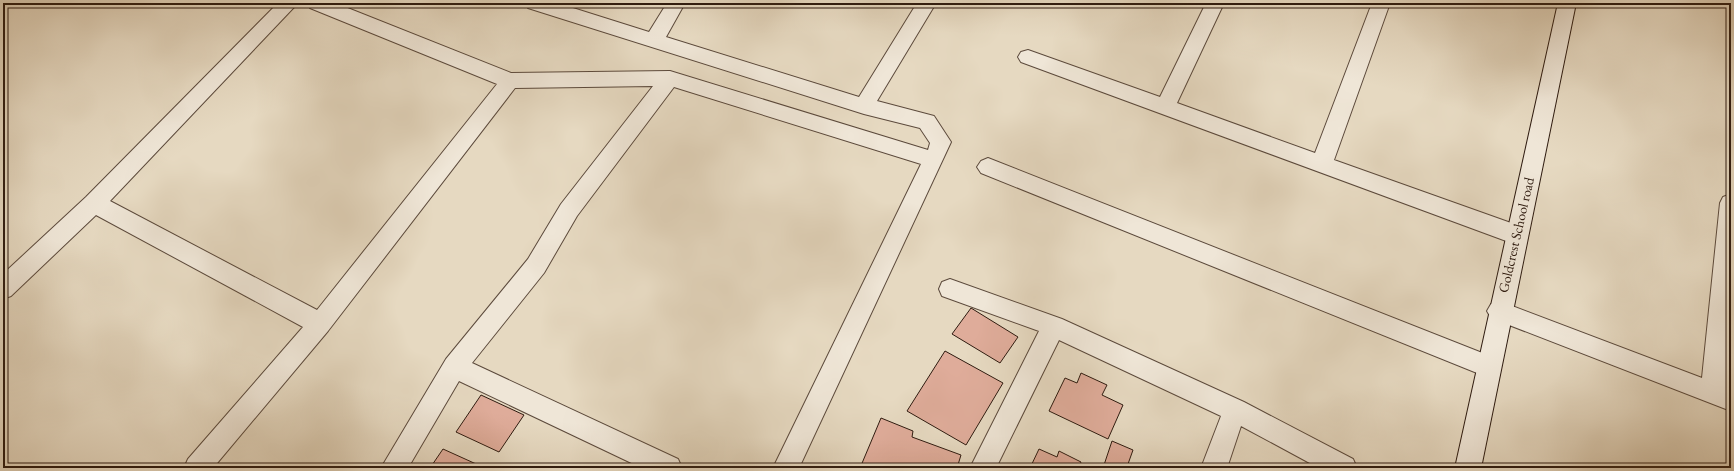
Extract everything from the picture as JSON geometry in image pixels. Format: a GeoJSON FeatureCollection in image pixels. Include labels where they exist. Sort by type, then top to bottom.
{"type":"FeatureCollection","features":[{"type":"Feature","properties":{"kind":"street"},"geometry":{"type":"LineString","coordinates":[[3,289],[94,203],[289,3]]}},
{"type":"Feature","properties":{"kind":"street"},"geometry":{"type":"LineString","coordinates":[[316,3],[510,81],[670,78],[934,160]]}},
{"type":"Feature","properties":{"kind":"street"},"geometry":{"type":"LineString","coordinates":[[654,40],[676,3]]}},
{"type":"Feature","properties":{"kind":"street"},"geometry":{"type":"LineString","coordinates":[[864,106],[927,3]]}},
{"type":"Feature","properties":{"kind":"street"},"geometry":{"type":"LineString","coordinates":[[1166,106],[1215,3]]}},
{"type":"Feature","properties":{"kind":"street"},"geometry":{"type":"LineString","coordinates":[[1322,163],[1381,3]]}},
{"type":"Feature","properties":{"kind":"street","name":"Goldcrest School road"},"geometry":{"type":"LineString","coordinates":[[1468,468],[1499,311],[1567,3]]}},
{"type":"Feature","properties":{"kind":"street"},"geometry":{"type":"LineString","coordinates":[[548,5],[864,106],[927,122],[941,142],[934,160],[786,468]]}},
{"type":"Feature","properties":{"kind":"street"},"geometry":{"type":"LineString","coordinates":[[1028,57],[1517,235]]}},
{"type":"Feature","properties":{"kind":"street"},"geometry":{"type":"LineString","coordinates":[[394,468],[454,367],[536,266],[569,210],[670,78]]}},
{"type":"Feature","properties":{"kind":"street"},"geometry":{"type":"LineString","coordinates":[[197,468],[320,324],[510,81]]}},
{"type":"Feature","properties":{"kind":"street"},"geometry":{"type":"LineString","coordinates":[[988,168],[1488,366]]}},
{"type":"Feature","properties":{"kind":"street"},"geometry":{"type":"LineString","coordinates":[[94,203],[320,324]]}},
{"type":"Feature","properties":{"kind":"street"},"geometry":{"type":"LineString","coordinates":[[1499,311],[1722,396],[1731,203]]}},
{"type":"Feature","properties":{"kind":"street"},"geometry":{"type":"LineString","coordinates":[[950,288],[1054,326],[1235,410],[1344,468]]}},
{"type":"Feature","properties":{"kind":"street"},"geometry":{"type":"LineString","coordinates":[[983,468],[1054,326]]}},
{"type":"Feature","properties":{"kind":"street"},"geometry":{"type":"LineString","coordinates":[[454,367],[669,468]]}},
{"type":"Feature","properties":{"kind":"street"},"geometry":{"type":"LineString","coordinates":[[1214,468],[1235,410]]}},
{"type":"Feature","properties":{"kind":"building"},"geometry":{"type":"Polygon","coordinates":[[[971,308],[1018,337],[1000,363],[952,334],[971,308]]]}},
{"type":"Feature","properties":{"kind":"building"},"geometry":{"type":"Polygon","coordinates":[[[945,351],[1003,383],[966,445],[907,411],[945,351]]]}},
{"type":"Feature","properties":{"kind":"building"},"geometry":{"type":"Polygon","coordinates":[[[1081,373],[1107,385],[1102,395],[1123,405],[1108,439],[1049,411],[1065,378],[1077,383],[1081,373]]]}},
{"type":"Feature","properties":{"kind":"building"},"geometry":{"type":"Polygon","coordinates":[[[481,395],[524,415],[499,452],[456,432],[481,395]]]}},
{"type":"Feature","properties":{"kind":"building"},"geometry":{"type":"Polygon","coordinates":[[[881,418],[913,431],[912,437],[961,455],[957,468],[860,468],[881,418]]]}},
{"type":"Feature","properties":{"kind":"building"},"geometry":{"type":"Polygon","coordinates":[[[1112,441],[1133,450],[1128,464],[1138,468],[1103,468],[1112,441]]]}},
{"type":"Feature","properties":{"kind":"building"},"geometry":{"type":"Polygon","coordinates":[[[443,449],[485,468],[430,468],[443,449]]]}},
{"type":"Feature","properties":{"kind":"building"},"geometry":{"type":"Polygon","coordinates":[[[1039,449],[1057,457],[1059,451],[1081,462],[1079,467],[1081,468],[1030,468],[1039,449]]]}}]}
